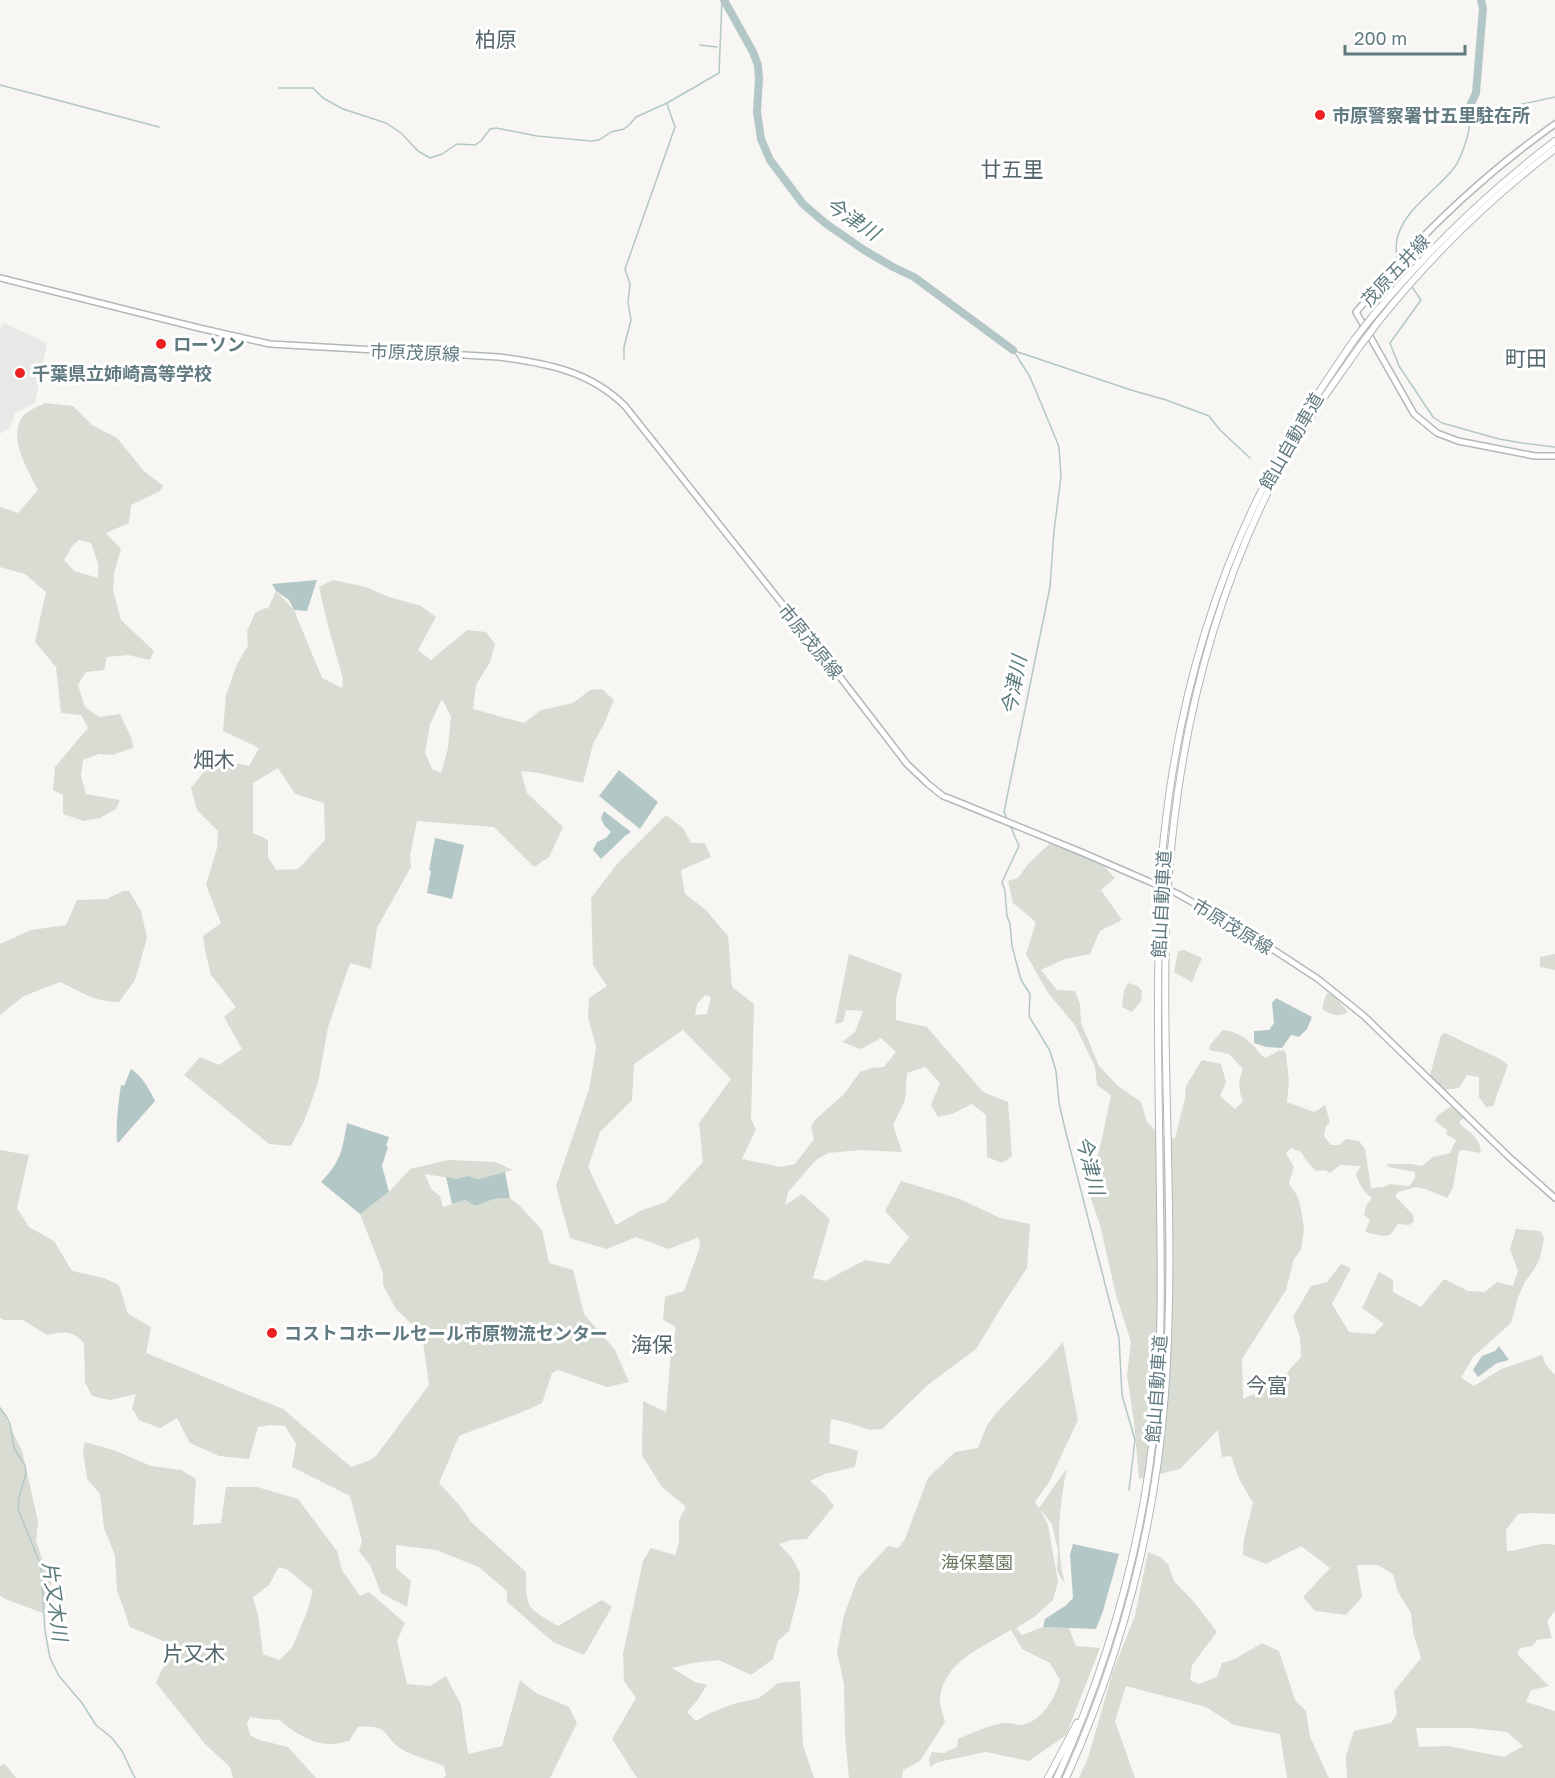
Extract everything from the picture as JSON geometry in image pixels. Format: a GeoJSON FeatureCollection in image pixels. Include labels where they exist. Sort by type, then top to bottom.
{"type":"FeatureCollection","features":[{"type":"Feature","properties":{"kind":"highway","name":"館山自動車道"},"geometry":{"type":"LineString","coordinates":[[1057,1778],[1086,1710],[1114,1629],[1130,1568],[1145,1493],[1156,1408],[1161,1296],[1158,1018],[1161,869],[1172,771],[1189,688],[1216,597],[1278,465],[1312,403],[1354,340],[1372,317],[1397,293],[1473,209],[1555,141]]}},
{"type":"Feature","properties":{"kind":"highway","name":"館山自動車道"},"geometry":{"type":"LineString","coordinates":[[1415,272],[1491,201],[1555,150]]}},
{"type":"Feature","properties":{"kind":"highway","name":"館山自動車道"},"geometry":{"type":"LineString","coordinates":[[1278,465],[1397,293]]}},
{"type":"Feature","properties":{"kind":"highway","name":"館山自動車道"},"geometry":{"type":"LineString","coordinates":[[1066,1778],[1093,1716],[1129,1608],[1151,1510],[1160,1446],[1166,1376],[1169,1300],[1165,1028],[1169,873],[1180,772],[1196,689],[1223,600],[1257,507]]}},
{"type":"Feature","properties":{"kind":"highway"},"geometry":{"type":"LineString","coordinates":[[1048,1778],[1086,1710]]}},
{"type":"Feature","properties":{"kind":"main road","name":"茂原五井線"},"geometry":{"type":"LineString","coordinates":[[1555,123],[1525,145],[1469,194],[1403,258],[1356,312],[1414,414],[1437,433],[1455,441],[1534,456],[1555,456]]}},
{"type":"Feature","properties":{"kind":"main road","name":"市原茂原線"},"geometry":{"type":"LineString","coordinates":[[0,278],[270,344],[499,357],[570,371],[591,380],[611,393],[625,406],[911,769],[943,795],[1178,894],[1257,939],[1318,979],[1364,1016],[1509,1157],[1555,1198]]}},
{"type":"Feature","properties":{"kind":"shaded area","name":"千葉県立姉崎高等学校"},"geometry":{"type":"Polygon","coordinates":[[[4,323],[47,343],[35,403],[15,413],[11,426],[0,434],[0,328],[4,323]]]}},
{"type":"Feature","properties":{"kind":"shaded area"},"geometry":{"type":"Polygon","coordinates":[[[317,580],[307,611],[294,610],[289,600],[276,591],[272,584],[317,580]]]}},
{"type":"Feature","properties":{"kind":"shaded area"},"geometry":{"type":"Polygon","coordinates":[[[619,770],[658,802],[640,829],[599,796],[619,770]]]}},
{"type":"Feature","properties":{"kind":"shaded area"},"geometry":{"type":"Polygon","coordinates":[[[604,811],[631,832],[601,859],[593,850],[597,842],[606,838],[611,832],[601,818],[604,811]]]}},
{"type":"Feature","properties":{"kind":"shaded area"},"geometry":{"type":"Polygon","coordinates":[[[435,838],[464,845],[452,899],[427,893],[435,838]]]}},
{"type":"Feature","properties":{"kind":"shaded area"},"geometry":{"type":"Polygon","coordinates":[[[1276,998],[1312,1017],[1307,1029],[1299,1037],[1291,1035],[1282,1048],[1266,1047],[1254,1043],[1254,1031],[1269,1030],[1274,1023],[1272,1003],[1276,998]]]}},
{"type":"Feature","properties":{"kind":"shaded area"},"geometry":{"type":"Polygon","coordinates":[[[131,1069],[142,1079],[155,1101],[117,1142],[121,1085],[124,1086],[131,1069]]]}},
{"type":"Feature","properties":{"kind":"shaded area"},"geometry":{"type":"Polygon","coordinates":[[[347,1123],[389,1137],[382,1166],[389,1192],[360,1214],[321,1182],[340,1155],[347,1123]]]}},
{"type":"Feature","properties":{"kind":"shaded area"},"geometry":{"type":"Polygon","coordinates":[[[505,1172],[510,1198],[494,1199],[475,1206],[465,1200],[452,1204],[446,1177],[456,1179],[468,1176],[478,1179],[505,1172]]]}},
{"type":"Feature","properties":{"kind":"shaded area"},"geometry":{"type":"Polygon","coordinates":[[[1499,1346],[1509,1360],[1497,1363],[1478,1377],[1473,1370],[1482,1356],[1495,1351],[1499,1346]]]}},
{"type":"Feature","properties":{"kind":"shaded area"},"geometry":{"type":"Polygon","coordinates":[[[1073,1544],[1119,1554],[1103,1611],[1096,1629],[1043,1627],[1045,1619],[1073,1598],[1070,1555],[1073,1544]]]}},
{"type":"Feature","properties":{"kind":"green space"},"geometry":{"type":"Polygon","coordinates":[[[45,403],[73,406],[92,425],[117,438],[144,471],[163,486],[160,491],[131,505],[129,523],[106,533],[121,549],[114,573],[113,590],[121,620],[154,651],[150,660],[128,655],[107,657],[104,670],[86,672],[78,685],[85,707],[99,717],[120,714],[133,743],[133,748],[112,755],[99,754],[83,760],[81,776],[86,794],[120,800],[116,809],[100,818],[84,821],[63,814],[63,795],[53,790],[55,767],[88,728],[81,715],[61,713],[56,667],[35,642],[46,592],[25,574],[0,567],[0,507],[18,513],[38,490],[20,452],[17,432],[19,423],[26,413],[45,403]],[[79,540],[72,546],[64,560],[74,571],[98,578],[98,563],[91,543],[79,540]]]}},
{"type":"Feature","properties":{"kind":"green space"},"geometry":{"type":"Polygon","coordinates":[[[333,580],[366,587],[389,597],[421,606],[436,617],[418,650],[431,660],[467,630],[486,632],[495,644],[490,662],[476,685],[473,709],[524,723],[541,710],[573,703],[590,690],[602,689],[614,700],[593,744],[583,783],[521,771],[527,793],[563,827],[549,857],[534,867],[494,827],[417,821],[410,855],[411,867],[377,928],[371,969],[350,963],[328,1027],[318,1083],[305,1119],[291,1146],[269,1144],[184,1075],[200,1057],[219,1065],[242,1049],[224,1017],[236,1007],[211,975],[203,936],[221,923],[206,885],[217,848],[218,831],[197,810],[191,788],[206,769],[226,761],[249,766],[259,748],[223,731],[226,695],[237,664],[248,646],[247,631],[255,613],[265,608],[268,609],[276,591],[294,610],[322,678],[342,688],[343,679],[319,587],[333,580]],[[442,699],[430,724],[425,753],[432,769],[441,773],[448,748],[451,717],[442,699]],[[278,768],[253,783],[253,833],[268,840],[268,857],[276,870],[298,869],[325,840],[324,803],[295,794],[278,768]]]}},
{"type":"Feature","properties":{"kind":"green space"},"geometry":{"type":"Polygon","coordinates":[[[666,815],[683,828],[691,843],[705,843],[711,857],[681,870],[685,894],[706,910],[728,936],[732,987],[754,1004],[751,1119],[756,1129],[742,1159],[781,1167],[795,1164],[814,1139],[811,1126],[815,1120],[844,1094],[860,1072],[884,1067],[896,1052],[881,1038],[861,1049],[842,1042],[855,1032],[863,1011],[846,1010],[843,1022],[835,1024],[849,954],[902,974],[896,999],[896,1020],[927,1027],[983,1092],[1008,1102],[1012,1156],[1002,1163],[987,1157],[986,1115],[972,1104],[952,1114],[938,1117],[931,1105],[940,1083],[925,1067],[907,1073],[905,1100],[893,1125],[902,1152],[861,1150],[828,1153],[816,1160],[788,1192],[785,1205],[802,1194],[830,1219],[813,1278],[825,1281],[865,1260],[889,1264],[909,1237],[885,1211],[901,1181],[960,1199],[1000,1218],[1030,1224],[1027,1268],[976,1349],[929,1384],[882,1429],[870,1430],[831,1419],[829,1443],[858,1451],[855,1467],[825,1474],[810,1481],[825,1494],[834,1506],[807,1539],[791,1540],[779,1544],[792,1558],[800,1573],[799,1592],[789,1631],[778,1641],[773,1659],[751,1675],[719,1660],[672,1668],[695,1682],[707,1685],[687,1712],[696,1721],[733,1704],[759,1698],[778,1683],[800,1681],[803,1745],[814,1778],[637,1778],[612,1739],[636,1698],[624,1681],[623,1654],[643,1561],[651,1548],[675,1555],[679,1542],[679,1520],[686,1507],[661,1486],[642,1455],[643,1401],[666,1412],[671,1351],[676,1327],[663,1320],[665,1297],[684,1291],[700,1247],[699,1237],[669,1249],[636,1237],[607,1249],[570,1238],[556,1186],[589,1089],[596,1047],[588,1017],[589,998],[607,986],[593,965],[591,898],[617,864],[666,815]],[[705,995],[697,1004],[695,1015],[707,1014],[711,997],[705,995]],[[683,1030],[634,1064],[632,1100],[600,1132],[588,1167],[616,1225],[640,1211],[666,1202],[703,1162],[699,1123],[731,1079],[683,1030]]]}},
{"type":"Feature","properties":{"kind":"green space"},"geometry":{"type":"Polygon","coordinates":[[[1049,844],[1097,859],[1115,878],[1101,890],[1122,920],[1100,931],[1090,954],[1065,959],[1041,970],[1057,990],[1075,991],[1080,1004],[1081,1023],[1099,1066],[1118,1086],[1141,1102],[1147,1122],[1162,1137],[1175,1138],[1186,1086],[1202,1060],[1221,1064],[1226,1082],[1220,1096],[1235,1109],[1243,1101],[1239,1085],[1243,1069],[1229,1054],[1209,1050],[1210,1045],[1223,1030],[1245,1038],[1266,1058],[1284,1050],[1289,1082],[1287,1102],[1314,1112],[1325,1105],[1330,1122],[1326,1126],[1324,1136],[1331,1145],[1339,1145],[1346,1139],[1359,1141],[1365,1149],[1371,1188],[1390,1184],[1409,1186],[1415,1178],[1415,1172],[1389,1167],[1386,1164],[1422,1166],[1433,1157],[1450,1153],[1456,1140],[1446,1134],[1447,1130],[1435,1121],[1437,1116],[1450,1107],[1465,1117],[1460,1124],[1479,1143],[1481,1153],[1459,1151],[1453,1188],[1447,1198],[1416,1187],[1398,1192],[1395,1196],[1413,1215],[1414,1221],[1409,1225],[1398,1224],[1390,1235],[1382,1236],[1365,1232],[1370,1220],[1364,1215],[1366,1206],[1372,1198],[1362,1188],[1356,1174],[1361,1166],[1340,1165],[1330,1173],[1325,1170],[1316,1171],[1301,1152],[1291,1148],[1286,1153],[1294,1167],[1289,1183],[1298,1197],[1301,1209],[1304,1229],[1301,1250],[1294,1259],[1286,1290],[1242,1359],[1243,1399],[1279,1382],[1301,1357],[1300,1337],[1293,1317],[1311,1286],[1327,1282],[1341,1264],[1351,1268],[1332,1304],[1349,1332],[1374,1334],[1384,1324],[1362,1308],[1379,1272],[1393,1280],[1393,1292],[1421,1307],[1444,1279],[1468,1291],[1485,1292],[1497,1282],[1513,1286],[1518,1271],[1510,1249],[1516,1229],[1540,1231],[1544,1238],[1540,1258],[1518,1297],[1511,1323],[1473,1357],[1461,1378],[1474,1386],[1501,1369],[1542,1355],[1546,1365],[1555,1375],[1555,1514],[1518,1514],[1506,1530],[1507,1551],[1544,1544],[1555,1545],[1555,1611],[1547,1621],[1552,1638],[1537,1640],[1532,1646],[1520,1648],[1517,1654],[1549,1686],[1531,1690],[1526,1702],[1555,1711],[1555,1778],[1347,1778],[1346,1756],[1354,1731],[1391,1723],[1397,1714],[1394,1691],[1421,1658],[1413,1632],[1411,1613],[1398,1592],[1393,1574],[1378,1565],[1357,1565],[1362,1597],[1346,1615],[1315,1611],[1303,1597],[1330,1568],[1301,1546],[1266,1564],[1243,1555],[1244,1539],[1253,1503],[1239,1479],[1231,1456],[1222,1457],[1218,1430],[1180,1469],[1139,1479],[1127,1375],[1131,1342],[1116,1295],[1100,1225],[1088,1190],[1111,1095],[1097,1085],[1095,1067],[1075,1025],[1048,993],[1026,954],[1036,922],[1013,903],[1008,881],[1018,878],[1028,864],[1049,844]],[[1416,1728],[1419,1747],[1448,1746],[1504,1757],[1523,1746],[1507,1732],[1471,1728],[1416,1728]]]}},
{"type":"Feature","properties":{"kind":"green space"},"geometry":{"type":"Polygon","coordinates":[[[123,891],[129,891],[141,911],[147,938],[135,980],[119,1002],[111,1002],[81,993],[60,982],[24,996],[0,1015],[0,944],[31,930],[66,925],[77,900],[107,899],[123,891]]]}},
{"type":"Feature","properties":{"kind":"green space"},"geometry":{"type":"Polygon","coordinates":[[[1184,950],[1202,958],[1192,982],[1174,972],[1178,951],[1184,950]]]}},
{"type":"Feature","properties":{"kind":"green space"},"geometry":{"type":"Polygon","coordinates":[[[1555,954],[1555,970],[1540,967],[1540,957],[1555,954]]]}},
{"type":"Feature","properties":{"kind":"green space"},"geometry":{"type":"Polygon","coordinates":[[[1128,983],[1138,986],[1142,991],[1141,1001],[1132,1012],[1122,1007],[1124,991],[1128,983]]]}},
{"type":"Feature","properties":{"kind":"green space"},"geometry":{"type":"Polygon","coordinates":[[[1327,993],[1334,996],[1348,1012],[1335,1015],[1322,1009],[1327,993]]]}},
{"type":"Feature","properties":{"kind":"green space"},"geometry":{"type":"Polygon","coordinates":[[[1445,1033],[1508,1065],[1493,1106],[1486,1107],[1479,1097],[1479,1077],[1467,1075],[1459,1088],[1443,1090],[1428,1082],[1441,1035],[1445,1033]]]}},
{"type":"Feature","properties":{"kind":"green space"},"geometry":{"type":"Polygon","coordinates":[[[0,1150],[29,1155],[17,1208],[29,1227],[54,1241],[72,1271],[104,1278],[119,1285],[128,1314],[151,1327],[146,1353],[283,1409],[351,1467],[376,1456],[429,1385],[422,1334],[396,1309],[383,1285],[383,1273],[360,1214],[389,1192],[410,1169],[448,1160],[495,1162],[513,1170],[478,1179],[468,1176],[456,1179],[425,1174],[431,1189],[440,1196],[443,1207],[465,1200],[475,1206],[494,1199],[510,1198],[521,1207],[542,1230],[549,1263],[573,1270],[584,1314],[615,1350],[629,1382],[607,1387],[558,1370],[552,1373],[542,1403],[459,1436],[439,1483],[471,1522],[526,1572],[528,1600],[530,1606],[540,1615],[558,1626],[602,1600],[612,1607],[584,1655],[553,1642],[507,1602],[507,1591],[479,1567],[436,1550],[396,1545],[396,1568],[411,1581],[407,1607],[381,1593],[370,1565],[359,1551],[362,1541],[350,1496],[292,1467],[296,1444],[285,1426],[258,1427],[249,1459],[219,1456],[190,1443],[177,1418],[160,1428],[139,1420],[132,1408],[136,1394],[110,1400],[92,1396],[85,1382],[84,1343],[75,1335],[62,1333],[47,1335],[23,1320],[0,1318],[0,1150]]]}},
{"type":"Feature","properties":{"kind":"green space","name":"海保墓園"},"geometry":{"type":"Polygon","coordinates":[[[1063,1342],[1078,1420],[1049,1482],[1035,1502],[1039,1508],[1067,1468],[1059,1526],[1060,1555],[1065,1584],[1057,1571],[1058,1550],[1052,1524],[1040,1509],[1048,1525],[1058,1582],[1053,1600],[1034,1617],[1016,1628],[1022,1635],[1043,1627],[1069,1628],[1076,1646],[1100,1648],[1066,1735],[1029,1761],[986,1752],[938,1762],[930,1767],[929,1759],[932,1752],[944,1753],[957,1747],[958,1739],[991,1726],[1005,1723],[1021,1725],[1035,1720],[1051,1701],[1060,1680],[1050,1663],[1022,1649],[1011,1630],[977,1649],[948,1675],[940,1699],[945,1722],[920,1761],[903,1770],[902,1778],[849,1778],[844,1684],[837,1652],[844,1615],[858,1578],[888,1546],[898,1548],[905,1539],[928,1478],[955,1452],[978,1448],[987,1425],[997,1412],[1063,1342]]]}},
{"type":"Feature","properties":{"kind":"green space"},"geometry":{"type":"Polygon","coordinates":[[[0,1406],[22,1451],[38,1521],[36,1541],[45,1568],[52,1580],[43,1613],[0,1596],[0,1406]]]}},
{"type":"Feature","properties":{"kind":"green space"},"geometry":{"type":"Polygon","coordinates":[[[85,1442],[116,1451],[151,1466],[181,1470],[196,1479],[193,1525],[221,1523],[226,1487],[257,1487],[298,1499],[337,1551],[342,1570],[360,1596],[369,1592],[405,1623],[397,1641],[407,1684],[430,1686],[446,1676],[461,1705],[468,1754],[502,1746],[520,1680],[536,1693],[569,1707],[577,1723],[550,1778],[444,1778],[446,1775],[444,1766],[403,1750],[385,1732],[376,1727],[358,1727],[349,1741],[331,1744],[309,1739],[280,1720],[250,1717],[247,1723],[250,1735],[259,1740],[288,1747],[316,1778],[233,1778],[230,1767],[205,1744],[156,1683],[162,1669],[184,1646],[170,1644],[130,1627],[117,1590],[115,1555],[104,1528],[100,1494],[87,1479],[83,1451],[85,1442]],[[279,1567],[269,1585],[253,1597],[258,1615],[263,1654],[279,1660],[292,1648],[313,1591],[288,1570],[279,1567]]]}},
{"type":"Feature","properties":{"kind":"green space"},"geometry":{"type":"Polygon","coordinates":[[[1148,1552],[1160,1557],[1168,1564],[1174,1581],[1217,1632],[1192,1665],[1190,1680],[1199,1684],[1217,1677],[1222,1663],[1235,1659],[1262,1643],[1279,1651],[1295,1700],[1306,1711],[1310,1737],[1329,1778],[1287,1778],[1280,1734],[1234,1725],[1206,1707],[1126,1686],[1115,1721],[1135,1778],[1079,1778],[1088,1758],[1113,1671],[1135,1616],[1148,1552]]]}},
{"type":"Feature","properties":{"kind":"green space"},"geometry":{"type":"Polygon","coordinates":[[[5,1764],[16,1778],[0,1778],[0,1766],[5,1764]]]}},
{"type":"Feature","properties":{"kind":"waterway"},"geometry":{"type":"LineString","coordinates":[[279,88],[313,88],[323,98],[343,109],[386,123],[401,133],[418,151],[430,158],[442,154],[457,144],[475,145],[490,129],[496,128],[537,136],[599,140],[611,132],[624,129],[636,117],[667,103],[719,73],[722,0]]}},
{"type":"Feature","properties":{"kind":"waterway","name":"今津川"},"geometry":{"type":"LineString","coordinates":[[724,0],[758,65],[757,112],[761,139],[770,160],[803,204],[825,223],[864,250],[914,277],[1013,350]]}},
{"type":"Feature","properties":{"kind":"waterway"},"geometry":{"type":"LineString","coordinates":[[1468,116],[1476,93],[1483,8],[1481,0]]}},
{"type":"Feature","properties":{"kind":"waterway"},"geometry":{"type":"LineString","coordinates":[[700,45],[717,47]]}},
{"type":"Feature","properties":{"kind":"waterway"},"geometry":{"type":"LineString","coordinates":[[0,85],[159,127]]}},
{"type":"Feature","properties":{"kind":"waterway"},"geometry":{"type":"LineString","coordinates":[[1397,262],[1396,242],[1402,225],[1415,207],[1456,165],[1467,138],[1470,124],[1468,116],[1555,97]]}},
{"type":"Feature","properties":{"kind":"waterway"},"geometry":{"type":"LineString","coordinates":[[624,359],[624,347],[631,320],[628,302],[630,284],[625,269],[675,127],[667,104]]}},
{"type":"Feature","properties":{"kind":"waterway"},"geometry":{"type":"LineString","coordinates":[[1399,266],[1404,275]]}},
{"type":"Feature","properties":{"kind":"waterway"},"geometry":{"type":"LineString","coordinates":[[1412,287],[1421,300],[1390,343],[1399,366],[1433,417],[1442,423],[1499,439],[1555,447]]}},
{"type":"Feature","properties":{"kind":"waterway","name":"今津川"},"geometry":{"type":"LineString","coordinates":[[1008,821],[1004,812],[1050,587],[1061,477],[1059,447],[1030,377],[1013,350]]}},
{"type":"Feature","properties":{"kind":"waterway"},"geometry":{"type":"LineString","coordinates":[[1015,351],[1209,416],[1220,430],[1250,458]]}},
{"type":"Feature","properties":{"kind":"waterway","name":"今津川"},"geometry":{"type":"LineString","coordinates":[[1010,825],[1019,846],[1002,882],[1012,946],[1021,980],[1030,994],[1029,1016],[1050,1051],[1056,1071],[1059,1103],[1065,1129],[1119,1338],[1122,1395],[1135,1440],[1129,1490]]}},
{"type":"Feature","properties":{"kind":"waterway","name":"片又木川"},"geometry":{"type":"LineString","coordinates":[[0,1408],[10,1424],[14,1448],[25,1466],[26,1473],[18,1509],[41,1566],[45,1631],[50,1658],[59,1676],[82,1703],[96,1725],[112,1738],[122,1751],[135,1778]]}},
{"type":"Feature","properties":{"kind":"place","name":"市原警察署廿五里駐在所"},"geometry":{"type":"Point","coordinates":[1320,115]}},
{"type":"Feature","properties":{"kind":"place","name":"ローソン"},"geometry":{"type":"Point","coordinates":[161,344]}},
{"type":"Feature","properties":{"kind":"place","name":"千葉県立姉崎高等学校"},"geometry":{"type":"Point","coordinates":[20,373]}},
{"type":"Feature","properties":{"kind":"place","name":"コストコホールセール市原物流センター"},"geometry":{"type":"Point","coordinates":[272,1333]}},
{"type":"Feature","properties":{"kind":"district","name":"柏原"},"geometry":{"type":"Point","coordinates":[496,39]}},
{"type":"Feature","properties":{"kind":"district","name":"廿五里"},"geometry":{"type":"Point","coordinates":[1012,169]}},
{"type":"Feature","properties":{"kind":"district","name":"町田"},"geometry":{"type":"Point","coordinates":[1526,358]}},
{"type":"Feature","properties":{"kind":"district","name":"畑木"},"geometry":{"type":"Point","coordinates":[214,759]}},
{"type":"Feature","properties":{"kind":"district","name":"海保"},"geometry":{"type":"Point","coordinates":[652,1344]}},
{"type":"Feature","properties":{"kind":"district","name":"今富"},"geometry":{"type":"Point","coordinates":[1267,1385]}},
{"type":"Feature","properties":{"kind":"district","name":"片又木"},"geometry":{"type":"Point","coordinates":[194,1653]}}]}
